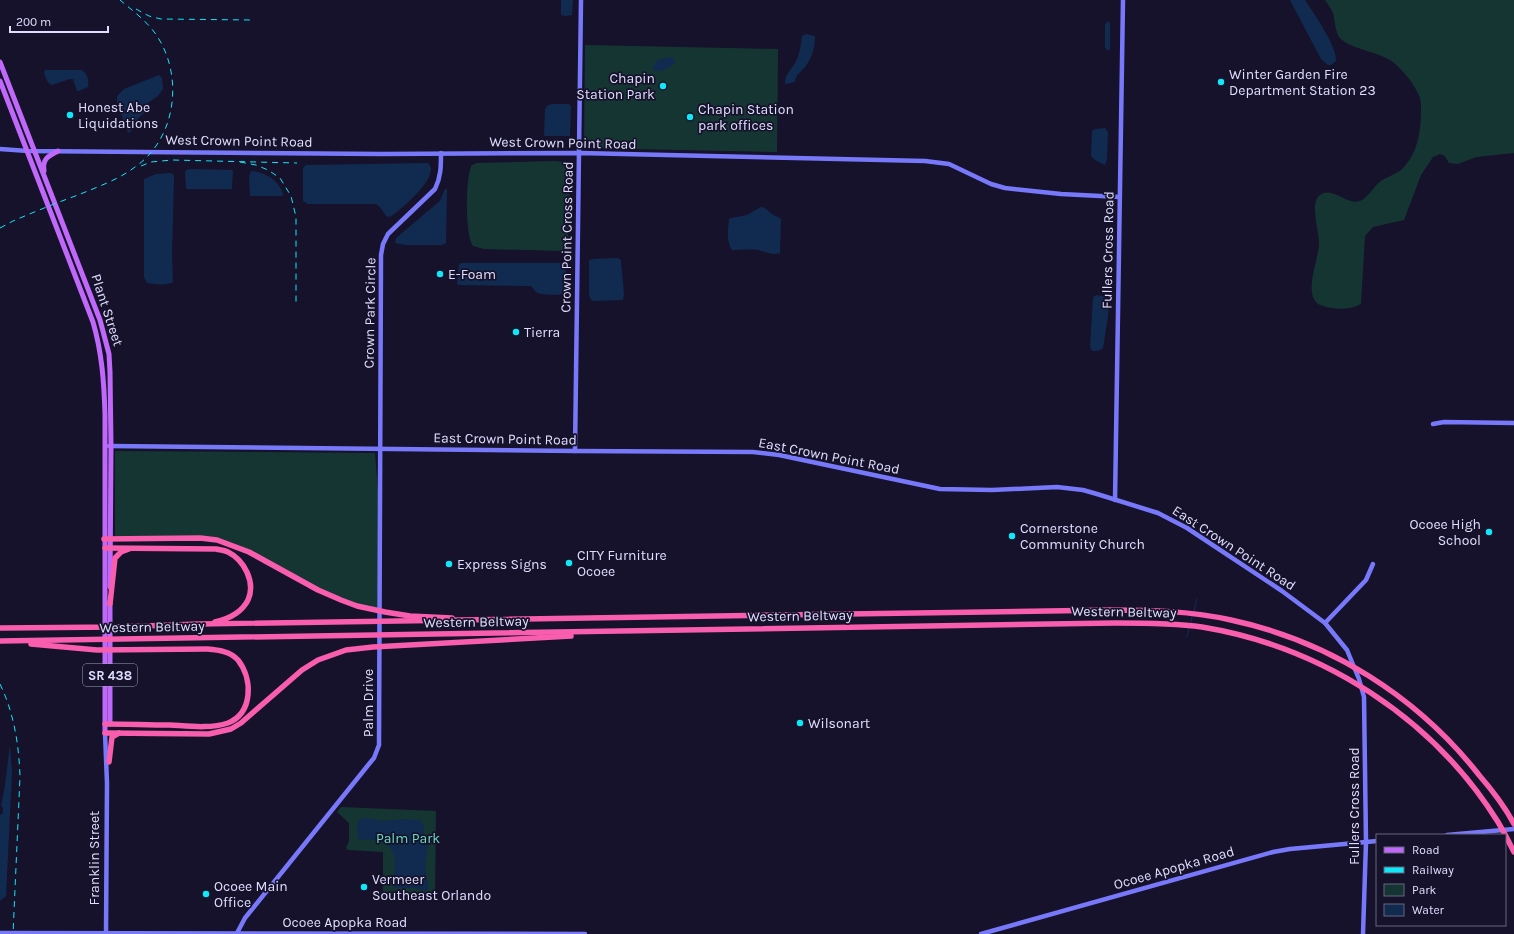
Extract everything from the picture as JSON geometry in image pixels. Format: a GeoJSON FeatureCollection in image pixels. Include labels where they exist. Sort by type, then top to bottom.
{"type":"FeatureCollection","features":[{"type":"Feature","properties":{"kind":"highway"},"geometry":{"type":"LineString","coordinates":[[107,539],[200,538],[217,540],[249,552],[341,600],[374,610],[410,616],[510,620]]}},
{"type":"Feature","properties":{"kind":"highway"},"geometry":{"type":"LineString","coordinates":[[107,548],[227,551],[236,557],[243,564],[249,576],[251,586],[248,599],[241,610],[232,616],[220,621],[199,624]]}},
{"type":"Feature","properties":{"kind":"highway"},"geometry":{"type":"LineString","coordinates":[[110,604],[115,558],[121,552],[134,548]]}},
{"type":"Feature","properties":{"kind":"highway","name":"Western Beltway"},"geometry":{"type":"LineString","coordinates":[[0,628],[1117,610],[1185,612],[1245,623],[1277,632],[1306,643],[1364,672],[1416,709],[1441,732],[1468,760],[1513,823]]}},
{"type":"Feature","properties":{"kind":"highway","name":"Western Beltway"},"geometry":{"type":"LineString","coordinates":[[1,641],[1114,623],[1148,623],[1201,627],[1239,635],[1284,648],[1356,680],[1428,737],[1472,786],[1498,822],[1504,834]]}},
{"type":"Feature","properties":{"kind":"highway"},"geometry":{"type":"LineString","coordinates":[[107,733],[209,734],[221,732],[241,723],[302,670],[318,660],[346,650],[373,647],[655,631]]}},
{"type":"Feature","properties":{"kind":"highway"},"geometry":{"type":"LineString","coordinates":[[1,641],[97,650],[220,650],[237,659],[245,673],[249,688],[244,710],[229,722],[210,726],[107,724]]}},
{"type":"Feature","properties":{"kind":"highway"},"geometry":{"type":"LineString","coordinates":[[109,762],[112,737],[120,732]]}},
{"type":"Feature","properties":{"kind":"highway","name":"Western Beltway"},"geometry":{"type":"LineString","coordinates":[[1506,838],[1514,852]]}},
{"type":"Feature","properties":{"kind":"main road","name":"Plant Street"},"geometry":{"type":"LineString","coordinates":[[0,62],[100,320],[108,348],[110,372],[111,446],[107,539]]}},
{"type":"Feature","properties":{"kind":"main road","name":"Plant Street"},"geometry":{"type":"LineString","coordinates":[[0,81],[65,248],[98,340],[104,381],[107,548],[110,604]]}},
{"type":"Feature","properties":{"kind":"main road"},"geometry":{"type":"LineString","coordinates":[[45,180],[43,166],[44,160],[58,151]]}},
{"type":"Feature","properties":{"kind":"main road"},"geometry":{"type":"LineString","coordinates":[[60,235],[64,240],[69,240]]}},
{"type":"Feature","properties":{"kind":"main road"},"geometry":{"type":"LineString","coordinates":[[65,248],[72,251],[75,255]]}},
{"type":"Feature","properties":{"kind":"main road","name":"Franklin Street"},"geometry":{"type":"LineString","coordinates":[[107,548],[107,733]]}},
{"type":"Feature","properties":{"kind":"main road","name":"Franklin Street"},"geometry":{"type":"LineString","coordinates":[[107,627],[110,604]]}},
{"type":"Feature","properties":{"kind":"street","name":"Crown Point Cross Road"},"geometry":{"type":"LineString","coordinates":[[576,451],[581,0]]}},
{"type":"Feature","properties":{"kind":"street","name":"Fullers Cross Road"},"geometry":{"type":"LineString","coordinates":[[1115,500],[1123,0]]}},
{"type":"Feature","properties":{"kind":"street","name":"West Crown Point Road"},"geometry":{"type":"LineString","coordinates":[[0,149],[28,151],[580,153],[937,161],[949,164],[991,184],[1005,188],[1061,194],[1120,197]]}},
{"type":"Feature","properties":{"kind":"street","name":"Crown Park Circle"},"geometry":{"type":"LineString","coordinates":[[380,448],[380,285],[382,250],[388,234],[434,189],[439,181],[441,172],[441,153]]}},
{"type":"Feature","properties":{"kind":"street"},"geometry":{"type":"LineString","coordinates":[[1433,424],[1444,422],[1514,423]]}},
{"type":"Feature","properties":{"kind":"street","name":"East Crown Point Road"},"geometry":{"type":"LineString","coordinates":[[105,446],[700,451],[766,453],[940,489],[1070,488],[1083,490],[1158,513],[1187,528],[1282,591],[1325,623],[1347,650],[1356,680]]}},
{"type":"Feature","properties":{"kind":"street","name":"Palm Drive"},"geometry":{"type":"LineString","coordinates":[[237,933],[245,918],[374,758],[378,745],[380,448]]}},
{"type":"Feature","properties":{"kind":"street"},"geometry":{"type":"LineString","coordinates":[[1325,623],[1366,580],[1373,564]]}},
{"type":"Feature","properties":{"kind":"street","name":"Fullers Cross Road"},"geometry":{"type":"LineString","coordinates":[[1356,680],[1364,697],[1366,842],[1363,934]]}},
{"type":"Feature","properties":{"kind":"street","name":"Franklin Street"},"geometry":{"type":"LineString","coordinates":[[107,733],[109,762],[107,783]]}},
{"type":"Feature","properties":{"kind":"street","name":"Franklin Street"},"geometry":{"type":"LineString","coordinates":[[106,934],[107,733]]}},
{"type":"Feature","properties":{"kind":"street"},"geometry":{"type":"LineString","coordinates":[[1458,834],[1514,829]]}},
{"type":"Feature","properties":{"kind":"street","name":"Ocoee Apopka Road"},"geometry":{"type":"LineString","coordinates":[[981,934],[1260,855],[1290,849],[1376,841]]}},
{"type":"Feature","properties":{"kind":"street","name":"Ocoee Apopka Road"},"geometry":{"type":"LineString","coordinates":[[0,933],[585,934]]}},
{"type":"Feature","properties":{"kind":"green space"},"geometry":{"type":"Polygon","coordinates":[[[1325,0],[1514,0],[1514,153],[1476,157],[1458,164],[1449,163],[1445,156],[1440,154],[1433,157],[1421,175],[1404,220],[1373,227],[1365,236],[1361,304],[1343,309],[1323,306],[1316,302],[1313,296],[1312,279],[1319,243],[1315,211],[1316,200],[1324,193],[1330,193],[1351,201],[1356,202],[1362,200],[1381,181],[1402,169],[1413,155],[1416,148],[1421,118],[1421,104],[1415,87],[1396,65],[1381,56],[1354,47],[1339,37],[1333,13],[1325,0]]]}},
{"type":"Feature","properties":{"kind":"green space"},"geometry":{"type":"Polygon","coordinates":[[[585,45],[778,49],[777,152],[584,148],[585,45]]]}},
{"type":"Feature","properties":{"kind":"green space"},"geometry":{"type":"Polygon","coordinates":[[[567,162],[570,166],[568,249],[563,251],[484,249],[473,246],[468,231],[467,219],[468,181],[472,165],[477,163],[567,162]]]}},
{"type":"Feature","properties":{"kind":"green space"},"geometry":{"type":"Polygon","coordinates":[[[115,451],[375,453],[379,504],[380,611],[341,600],[235,546],[200,538],[115,537],[115,451]]]}},
{"type":"Feature","properties":{"kind":"green space","name":"Palm Park"},"geometry":{"type":"Polygon","coordinates":[[[341,807],[436,811],[435,899],[383,898],[383,852],[348,850],[346,848],[349,841],[349,823],[337,812],[341,807]]]}},
{"type":"Feature","properties":{"kind":"water"},"geometry":{"type":"Polygon","coordinates":[[[561,0],[573,0],[572,15],[561,15],[561,0]]]}},
{"type":"Feature","properties":{"kind":"water"},"geometry":{"type":"Polygon","coordinates":[[[1290,0],[1305,0],[1319,21],[1333,47],[1336,61],[1331,65],[1328,65],[1321,59],[1290,0]]]}},
{"type":"Feature","properties":{"kind":"water"},"geometry":{"type":"Polygon","coordinates":[[[1108,21],[1110,23],[1109,51],[1105,48],[1105,25],[1108,21]]]}},
{"type":"Feature","properties":{"kind":"water"},"geometry":{"type":"Polygon","coordinates":[[[806,34],[815,36],[814,48],[811,56],[805,67],[797,75],[795,82],[785,84],[787,75],[798,55],[802,36],[806,34]]]}},
{"type":"Feature","properties":{"kind":"water"},"geometry":{"type":"Polygon","coordinates":[[[671,57],[674,59],[675,63],[662,70],[653,70],[657,60],[671,57]]]}},
{"type":"Feature","properties":{"kind":"water"},"geometry":{"type":"Polygon","coordinates":[[[45,70],[81,70],[88,77],[88,87],[77,91],[73,79],[52,85],[46,80],[45,70]]]}},
{"type":"Feature","properties":{"kind":"water"},"geometry":{"type":"Polygon","coordinates":[[[159,75],[162,78],[163,89],[158,96],[149,102],[144,113],[138,118],[131,131],[128,133],[117,102],[117,96],[124,89],[159,75]]]}},
{"type":"Feature","properties":{"kind":"water"},"geometry":{"type":"Polygon","coordinates":[[[569,104],[571,106],[570,136],[544,136],[545,109],[548,105],[569,104]]]}},
{"type":"Feature","properties":{"kind":"water"},"geometry":{"type":"Polygon","coordinates":[[[1105,128],[1108,132],[1107,159],[1105,165],[1095,160],[1091,156],[1092,131],[1095,129],[1105,128]]]}},
{"type":"Feature","properties":{"kind":"water"},"geometry":{"type":"Polygon","coordinates":[[[428,163],[431,168],[430,176],[425,184],[411,200],[390,217],[386,216],[376,204],[308,204],[303,201],[303,168],[306,165],[428,163]]]}},
{"type":"Feature","properties":{"kind":"water"},"geometry":{"type":"Polygon","coordinates":[[[189,169],[233,170],[232,189],[187,189],[185,172],[189,169]]]}},
{"type":"Feature","properties":{"kind":"water"},"geometry":{"type":"Polygon","coordinates":[[[251,171],[262,173],[272,178],[279,186],[283,196],[250,196],[249,177],[251,171]]]}},
{"type":"Feature","properties":{"kind":"water"},"geometry":{"type":"Polygon","coordinates":[[[170,173],[174,176],[172,256],[173,282],[164,284],[147,283],[144,277],[144,179],[156,174],[170,173]]]}},
{"type":"Feature","properties":{"kind":"water"},"geometry":{"type":"Polygon","coordinates":[[[447,188],[446,243],[442,245],[405,245],[395,243],[396,238],[440,201],[444,191],[447,188]]]}},
{"type":"Feature","properties":{"kind":"water"},"geometry":{"type":"Polygon","coordinates":[[[761,207],[781,219],[780,253],[771,254],[755,250],[732,250],[728,239],[729,219],[747,215],[761,207]]]}},
{"type":"Feature","properties":{"kind":"water"},"geometry":{"type":"Polygon","coordinates":[[[617,258],[621,261],[624,294],[623,300],[592,301],[589,296],[589,260],[617,258]]]}},
{"type":"Feature","properties":{"kind":"water"},"geometry":{"type":"Polygon","coordinates":[[[461,263],[563,263],[566,273],[565,291],[562,294],[547,295],[540,294],[531,286],[459,285],[457,284],[459,265],[461,263]]]}},
{"type":"Feature","properties":{"kind":"water"},"geometry":{"type":"Polygon","coordinates":[[[1097,295],[1108,297],[1108,316],[1103,348],[1092,351],[1090,347],[1093,297],[1097,295]]]}},
{"type":"Feature","properties":{"kind":"water"},"geometry":{"type":"Polygon","coordinates":[[[10,745],[12,773],[6,896],[0,901],[0,815],[3,813],[3,808],[1,805],[10,745]]]}},
{"type":"Feature","properties":{"kind":"water"},"geometry":{"type":"Polygon","coordinates":[[[365,818],[384,821],[403,819],[419,820],[422,823],[424,826],[424,839],[428,846],[425,866],[429,889],[426,891],[414,888],[396,888],[392,885],[395,859],[390,847],[374,840],[359,840],[357,831],[358,821],[365,818]]]}},
{"type":"Feature","properties":{"kind":"waterway"},"geometry":{"type":"LineString","coordinates":[[1194,611],[1197,599]]}},
{"type":"Feature","properties":{"kind":"waterway"},"geometry":{"type":"LineString","coordinates":[[1191,623],[1192,616]]}},
{"type":"Feature","properties":{"kind":"waterway"},"geometry":{"type":"LineString","coordinates":[[1187,637],[1189,628]]}},
{"type":"Feature","properties":{"kind":"railway"},"geometry":{"type":"LineString","coordinates":[[0,228],[13,221],[122,176],[149,155],[160,140],[167,124],[172,106],[173,88],[171,70],[165,52],[157,36],[140,17],[120,0]]}},
{"type":"Feature","properties":{"kind":"railway"},"geometry":{"type":"LineString","coordinates":[[136,9],[149,16],[161,19],[251,20]]}},
{"type":"Feature","properties":{"kind":"railway"},"geometry":{"type":"LineString","coordinates":[[141,166],[151,162],[172,160],[297,163]]}},
{"type":"Feature","properties":{"kind":"railway"},"geometry":{"type":"LineString","coordinates":[[240,162],[256,165],[268,170],[280,178],[291,196],[296,217],[296,306]]}},
{"type":"Feature","properties":{"kind":"railway"},"geometry":{"type":"LineString","coordinates":[[0,684],[9,706],[15,729],[20,777],[13,934]]}},
{"type":"Feature","properties":{"kind":"place","name":"Winter Garden Fire Department Station 23"},"geometry":{"type":"Point","coordinates":[1221,82]}},
{"type":"Feature","properties":{"kind":"place","name":"Chapin Station Park"},"geometry":{"type":"Point","coordinates":[663,86]}},
{"type":"Feature","properties":{"kind":"place","name":"Honest Abe Liquidations"},"geometry":{"type":"Point","coordinates":[70,115]}},
{"type":"Feature","properties":{"kind":"place","name":"Chapin Station park offices"},"geometry":{"type":"Point","coordinates":[690,117]}},
{"type":"Feature","properties":{"kind":"place","name":"E-Foam"},"geometry":{"type":"Point","coordinates":[440,274]}},
{"type":"Feature","properties":{"kind":"place","name":"Tierra"},"geometry":{"type":"Point","coordinates":[516,332]}},
{"type":"Feature","properties":{"kind":"place","name":"Ocoee High School"},"geometry":{"type":"Point","coordinates":[1489,532]}},
{"type":"Feature","properties":{"kind":"place","name":"Cornerstone Community Church"},"geometry":{"type":"Point","coordinates":[1012,536]}},
{"type":"Feature","properties":{"kind":"place","name":"CITY Furniture Ocoee"},"geometry":{"type":"Point","coordinates":[569,563]}},
{"type":"Feature","properties":{"kind":"place","name":"Express Signs"},"geometry":{"type":"Point","coordinates":[449,564]}},
{"type":"Feature","properties":{"kind":"place","name":"Wilsonart"},"geometry":{"type":"Point","coordinates":[800,723]}},
{"type":"Feature","properties":{"kind":"place","name":"Vermeer Southeast Orlando"},"geometry":{"type":"Point","coordinates":[364,887]}},
{"type":"Feature","properties":{"kind":"place","name":"Ocoee Main Office"},"geometry":{"type":"Point","coordinates":[206,894]}}]}
